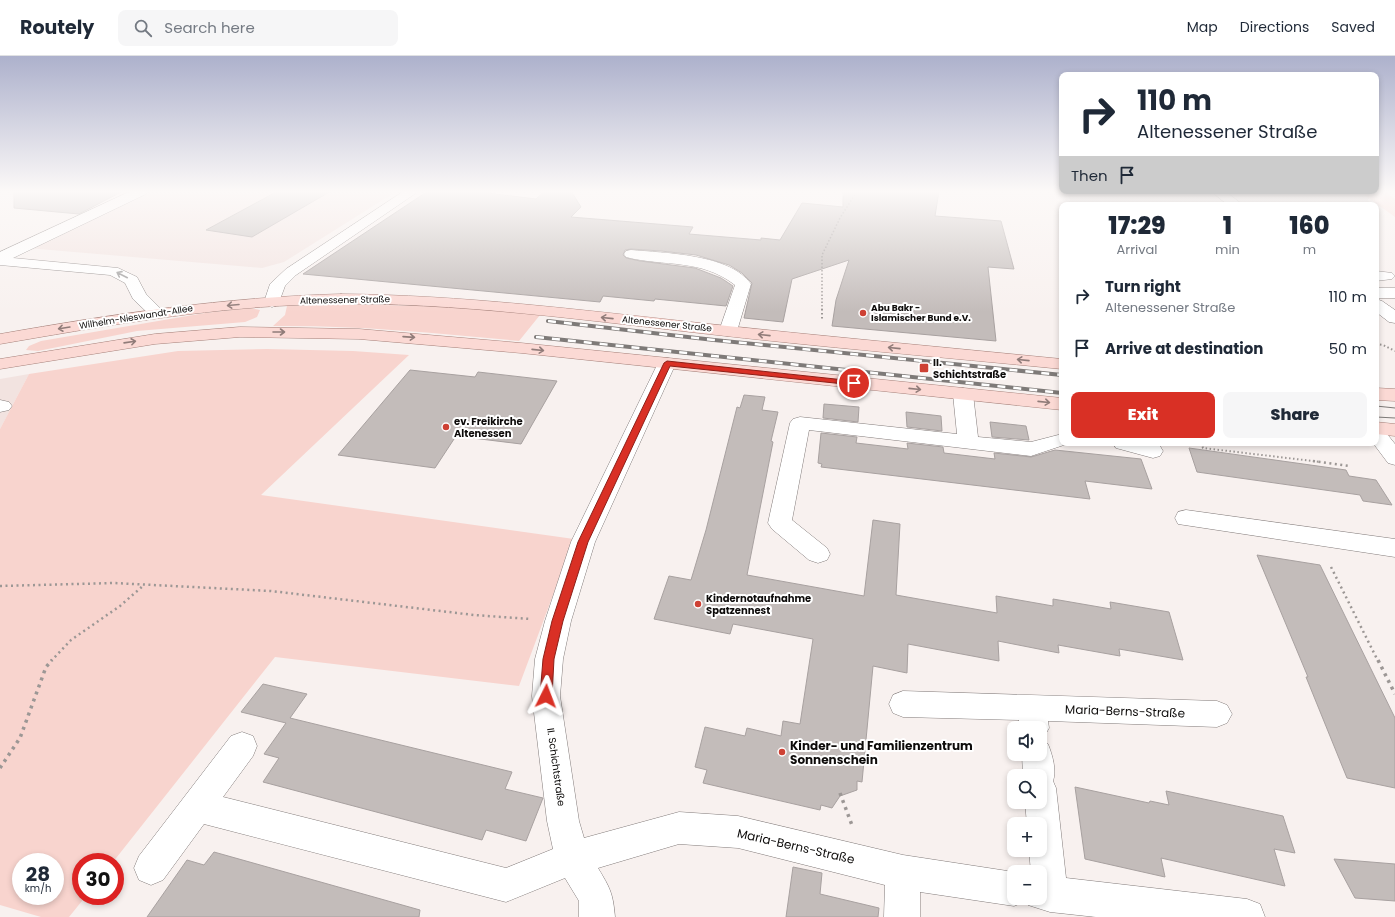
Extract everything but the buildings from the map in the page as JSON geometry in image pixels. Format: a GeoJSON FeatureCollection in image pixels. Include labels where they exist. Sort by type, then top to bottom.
{"type":"FeatureCollection","features":[{"type":"Feature","properties":{"kind":"main road","name":"Altenessener Straße"},"geometry":{"type":"LineString","coordinates":[[272,302],[338,299],[414,300],[508,306],[728,331],[1059,364]]}},
{"type":"Feature","properties":{"kind":"main road","name":"Wilhelm-Nieswandt-Allee"},"geometry":{"type":"LineString","coordinates":[[0,340],[157,313],[272,302]]}},
{"type":"Feature","properties":{"kind":"main road"},"geometry":{"type":"LineString","coordinates":[[240,332],[270,316],[272,302]]}},
{"type":"Feature","properties":{"kind":"main road"},"geometry":{"type":"LineString","coordinates":[[2,363],[15,349],[41,332]]}},
{"type":"Feature","properties":{"kind":"main road"},"geometry":{"type":"LineString","coordinates":[[2,363],[155,338],[240,332],[345,333],[420,338],[1059,404]]}},
{"type":"Feature","properties":{"kind":"main road"},"geometry":{"type":"LineString","coordinates":[[1379,394],[1395,395]]}},
{"type":"Feature","properties":{"kind":"main road"},"geometry":{"type":"LineString","coordinates":[[1379,428],[1395,430]]}},
{"type":"Feature","properties":{"kind":"street"},"geometry":{"type":"LineString","coordinates":[[0,258],[57,231]]}},
{"type":"Feature","properties":{"kind":"street"},"geometry":{"type":"LineString","coordinates":[[272,302],[278,284],[291,272],[352,231]]}},
{"type":"Feature","properties":{"kind":"street"},"geometry":{"type":"LineString","coordinates":[[631,254],[704,263],[729,272],[738,279],[743,284],[728,331]]}},
{"type":"Feature","properties":{"kind":"street"},"geometry":{"type":"LineString","coordinates":[[0,261],[113,271],[132,280],[139,296],[157,313]]}},
{"type":"Feature","properties":{"kind":"street"},"geometry":{"type":"LineString","coordinates":[[1379,293],[1395,293]]}},
{"type":"Feature","properties":{"kind":"street"},"geometry":{"type":"LineString","coordinates":[[1379,306],[1395,318]]}},
{"type":"Feature","properties":{"kind":"street","name":"II. Schichtstraße"},"geometry":{"type":"LineString","coordinates":[[597,917],[596,897],[572,858],[563,820],[546,696],[548,659],[558,621],[583,542],[667,363]]}},
{"type":"Feature","properties":{"kind":"street"},"geometry":{"type":"LineString","coordinates":[[963,394],[968,442]]}},
{"type":"Feature","properties":{"kind":"street"},"geometry":{"type":"LineString","coordinates":[[818,554],[780,523],[800,422],[1031,449],[1059,441]]}},
{"type":"Feature","properties":{"kind":"street"},"geometry":{"type":"LineString","coordinates":[[1379,437],[1395,458]]}},
{"type":"Feature","properties":{"kind":"street"},"geometry":{"type":"LineString","coordinates":[[1136,446],[1153,450]]}},
{"type":"Feature","properties":{"kind":"street"},"geometry":{"type":"LineString","coordinates":[[1186,518],[1395,548]]}},
{"type":"Feature","properties":{"kind":"street","name":"Maria-Berns-Straße"},"geometry":{"type":"LineString","coordinates":[[903,704],[1034,718],[1217,714]]}},
{"type":"Feature","properties":{"kind":"street"},"geometry":{"type":"LineString","coordinates":[[150,868],[242,746]]}},
{"type":"Feature","properties":{"kind":"street"},"geometry":{"type":"LineString","coordinates":[[197,806],[506,884],[572,858]]}},
{"type":"Feature","properties":{"kind":"street"},"geometry":{"type":"LineString","coordinates":[[1041,809],[1044,865]]}},
{"type":"Feature","properties":{"kind":"street","name":"Maria-Berns-Straße"},"geometry":{"type":"LineString","coordinates":[[572,858],[679,828],[738,832],[903,872],[1007,888]]}},
{"type":"Feature","properties":{"kind":"street"},"geometry":{"type":"LineString","coordinates":[[902,917],[903,872]]}},
{"type":"Feature","properties":{"kind":"street"},"geometry":{"type":"LineString","coordinates":[[1047,894],[1161,912],[1247,917]]}},
{"type":"Feature","properties":{"kind":"path"},"geometry":{"type":"LineString","coordinates":[[822,325],[822,255],[834,231]]}},
{"type":"Feature","properties":{"kind":"path"},"geometry":{"type":"LineString","coordinates":[[1379,344],[1395,352]]}},
{"type":"Feature","properties":{"kind":"path"},"geometry":{"type":"LineString","coordinates":[[1202,446],[1203,448],[1350,466]]}},
{"type":"Feature","properties":{"kind":"path"},"geometry":{"type":"LineString","coordinates":[[1331,567],[1395,694]]}},
{"type":"Feature","properties":{"kind":"path"},"geometry":{"type":"LineString","coordinates":[[0,586],[114,583],[285,592],[474,615],[558,621]]}},
{"type":"Feature","properties":{"kind":"path"},"geometry":{"type":"LineString","coordinates":[[0,768],[20,738],[46,667],[56,654],[71,640],[120,606],[144,585]]}},
{"type":"Feature","properties":{"kind":"shaded area"},"geometry":{"type":"Polygon","coordinates":[[[63,231],[333,231],[284,262],[262,268],[27,248],[63,231]]]}},
{"type":"Feature","properties":{"kind":"shaded area"},"geometry":{"type":"Polygon","coordinates":[[[340,304],[459,307],[540,315],[519,341],[427,332],[365,328],[273,326],[285,315],[287,306],[340,304]]]}},
{"type":"Feature","properties":{"kind":"shaded area"},"geometry":{"type":"Polygon","coordinates":[[[251,308],[260,310],[257,317],[245,322],[137,331],[38,351],[26,350],[29,346],[41,341],[205,313],[251,308]]]}},
{"type":"Feature","properties":{"kind":"shaded area"},"geometry":{"type":"Polygon","coordinates":[[[267,349],[353,351],[409,355],[261,495],[574,539],[519,686],[275,657],[120,853],[72,853],[72,905],[79,905],[69,917],[41,917],[0,905],[0,429],[29,374],[178,351],[267,349]]]}},
{"type":"Feature","properties":{"kind":"shaded area"},"geometry":{"type":"Polygon","coordinates":[[[29,374],[0,429],[0,379],[29,374]]]}},
{"type":"Feature","properties":{"kind":"tram line"},"geometry":{"type":"LineString","coordinates":[[1379,406],[1395,408]]}},
{"type":"Feature","properties":{"kind":"tram line"},"geometry":{"type":"LineString","coordinates":[[1379,417],[1395,418]]}},
{"type":"Feature","properties":{"kind":"railway"},"geometry":{"type":"LineString","coordinates":[[548,321],[714,340],[1059,375]]}},
{"type":"Feature","properties":{"kind":"railway"},"geometry":{"type":"LineString","coordinates":[[536,337],[1059,393]]}},
{"type":"Feature","properties":{"kind":"place","name":"Abu Bakr - Islamischer Bund e.V."},"geometry":{"type":"Point","coordinates":[863,313]}},
{"type":"Feature","properties":{"kind":"place","name":"II. Schichtstraße"},"geometry":{"type":"Point","coordinates":[924,368]}},
{"type":"Feature","properties":{"kind":"place","name":"ev. Freikirche Altenessen"},"geometry":{"type":"Point","coordinates":[446,427]}},
{"type":"Feature","properties":{"kind":"place","name":"Kindernotaufnahme Spatzennest"},"geometry":{"type":"Point","coordinates":[698,604]}},
{"type":"Feature","properties":{"kind":"place","name":"Kinder- und Familienzentrum Sonnenschein"},"geometry":{"type":"Point","coordinates":[782,752]}},
{"type":"Feature","properties":{"kind":"route"},"geometry":{"type":"LineString","coordinates":[[546,696],[548,659],[558,621],[583,542],[667,363],[854,383]]}}]}
